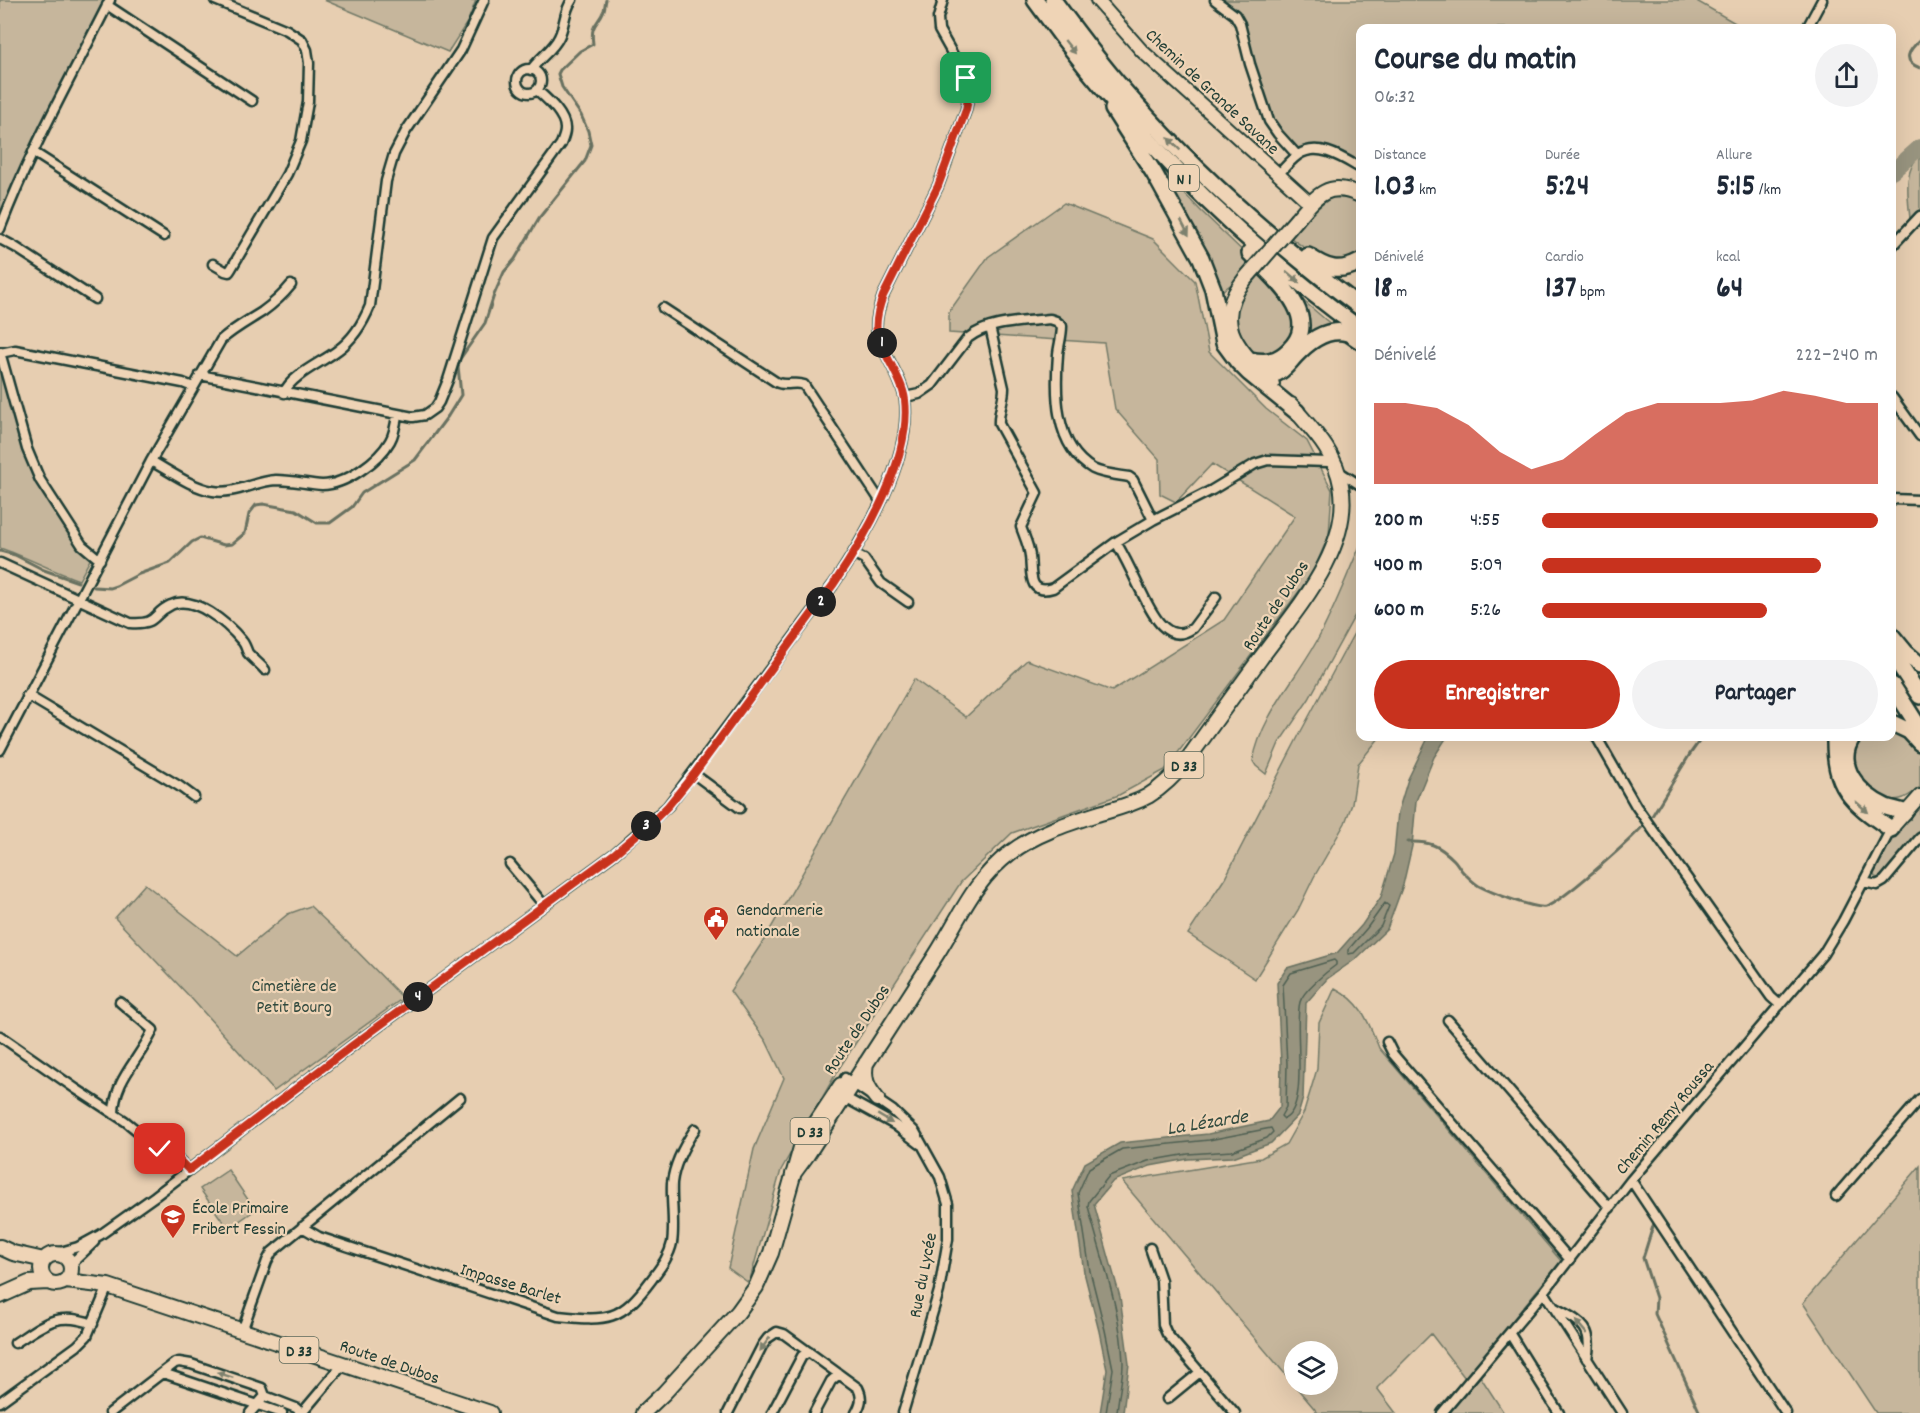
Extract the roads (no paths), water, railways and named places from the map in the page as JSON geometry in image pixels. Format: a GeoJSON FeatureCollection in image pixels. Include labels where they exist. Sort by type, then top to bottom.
{"type":"FeatureCollection","features":[{"type":"Feature","properties":{"kind":"highway","name":"N 1"},"geometry":{"type":"LineString","coordinates":[[1035,0],[1089,71],[1137,128],[1183,177],[1310,292],[1356,326]]}},
{"type":"Feature","properties":{"kind":"highway","name":"N 1"},"geometry":{"type":"LineString","coordinates":[[1053,0],[1132,100],[1204,174],[1265,230],[1356,304]]}},
{"type":"Feature","properties":{"kind":"highway"},"geometry":{"type":"LineString","coordinates":[[1089,71],[1154,173],[1201,258],[1213,289],[1224,343],[1238,362],[1250,373],[1293,406]]}},
{"type":"Feature","properties":{"kind":"highway"},"geometry":{"type":"LineString","coordinates":[[1204,174],[1233,190],[1323,266],[1335,269],[1356,264]]}},
{"type":"Feature","properties":{"kind":"highway"},"geometry":{"type":"LineString","coordinates":[[1183,177],[1233,235],[1288,293],[1299,310],[1301,322],[1299,336],[1291,348],[1273,361],[1262,363],[1250,360]]}},
{"type":"Feature","properties":{"kind":"highway"},"geometry":{"type":"LineString","coordinates":[[1265,376],[1276,374],[1285,368],[1316,338],[1331,333],[1348,333],[1356,338]]}},
{"type":"Feature","properties":{"kind":"highway"},"geometry":{"type":"LineString","coordinates":[[1285,368],[1284,382],[1293,406]]}},
{"type":"Feature","properties":{"kind":"highway"},"geometry":{"type":"LineString","coordinates":[[1896,641],[1920,665]]}},
{"type":"Feature","properties":{"kind":"highway"},"geometry":{"type":"LineString","coordinates":[[1896,660],[1920,696]]}},
{"type":"Feature","properties":{"kind":"highway"},"geometry":{"type":"LineString","coordinates":[[1896,691],[1920,729]]}},
{"type":"Feature","properties":{"kind":"highway"},"geometry":{"type":"LineString","coordinates":[[1896,725],[1909,731],[1920,743]]}},
{"type":"Feature","properties":{"kind":"highway"},"geometry":{"type":"LineString","coordinates":[[1836,741],[1836,767],[1844,788],[1851,798],[1891,829]]}},
{"type":"Feature","properties":{"kind":"highway"},"geometry":{"type":"LineString","coordinates":[[1850,741],[1845,757],[1848,773],[1858,787],[1885,806],[1904,812]]}},
{"type":"Feature","properties":{"kind":"main road"},"geometry":{"type":"LineString","coordinates":[[1310,203],[1330,189],[1339,188],[1356,193]]}},
{"type":"Feature","properties":{"kind":"main road","name":"Route de Dubos"},"geometry":{"type":"LineString","coordinates":[[849,1081],[867,1063],[945,941],[973,890],[994,866],[1033,838],[1066,824],[1132,804],[1168,782],[1185,763],[1318,579],[1336,538],[1342,517],[1343,495],[1336,465],[1323,442],[1250,360],[1236,341],[1229,323],[1230,304],[1236,291],[1310,203]]}},
{"type":"Feature","properties":{"kind":"main road","name":"Route de Dubos"},"geometry":{"type":"LineString","coordinates":[[643,1413],[738,1312],[756,1287],[771,1253],[793,1174],[940,936],[961,910]]}},
{"type":"Feature","properties":{"kind":"main road"},"geometry":{"type":"LineString","coordinates":[[867,1063],[864,1073],[866,1082],[877,1099]]}},
{"type":"Feature","properties":{"kind":"main road"},"geometry":{"type":"LineString","coordinates":[[0,1247],[13,1253],[44,1260]]}},
{"type":"Feature","properties":{"kind":"main road"},"geometry":{"type":"LineString","coordinates":[[0,1296],[29,1283],[48,1282],[57,1285],[66,1281],[70,1277],[71,1265],[63,1255],[52,1254],[44,1260],[42,1274],[48,1282]]}},
{"type":"Feature","properties":{"kind":"main road","name":"Route de Dubos"},"geometry":{"type":"LineString","coordinates":[[71,1265],[108,1286],[490,1413]]}},
{"type":"Feature","properties":{"kind":"main road","name":"Route de Dubos"},"geometry":{"type":"LineString","coordinates":[[66,1281],[108,1286]]}},
{"type":"Feature","properties":{"kind":"street"},"geometry":{"type":"LineString","coordinates":[[213,264],[229,272],[287,174],[301,141],[308,102],[309,63],[307,50],[302,40],[287,30],[215,0]]}},
{"type":"Feature","properties":{"kind":"street"},"geometry":{"type":"LineString","coordinates":[[284,393],[289,383],[340,349],[365,320],[370,306],[386,182],[394,154],[406,131],[461,50],[483,0]]}},
{"type":"Feature","properties":{"kind":"street"},"geometry":{"type":"LineString","coordinates":[[531,70],[538,59],[553,48],[561,35],[567,8],[572,0]]}},
{"type":"Feature","properties":{"kind":"street"},"geometry":{"type":"LineString","coordinates":[[57,1254],[78,1247],[100,1235],[353,1045],[614,854],[654,820],[694,774],[833,585],[854,554],[881,502],[902,447],[906,420],[905,397],[877,332],[878,311],[883,296],[938,186],[966,110],[969,93],[966,78],[939,30],[938,18],[943,0]]}},
{"type":"Feature","properties":{"kind":"street","name":"Chemin de Grande Savane"},"geometry":{"type":"LineString","coordinates":[[1097,0],[1142,51],[1310,203]]}},
{"type":"Feature","properties":{"kind":"street"},"geometry":{"type":"LineString","coordinates":[[1215,0],[1235,15],[1240,24],[1250,64],[1269,121],[1297,155]]}},
{"type":"Feature","properties":{"kind":"street"},"geometry":{"type":"LineString","coordinates":[[1809,24],[1822,0]]}},
{"type":"Feature","properties":{"kind":"street"},"geometry":{"type":"LineString","coordinates":[[0,229],[33,152],[108,2],[252,101]]}},
{"type":"Feature","properties":{"kind":"street"},"geometry":{"type":"LineString","coordinates":[[531,70],[539,76],[540,83],[537,90],[526,92],[518,85],[520,74],[523,71],[531,70]]}},
{"type":"Feature","properties":{"kind":"street"},"geometry":{"type":"LineString","coordinates":[[200,375],[397,415],[413,417],[425,415],[435,408],[448,380],[493,238],[561,144],[566,132],[565,123],[560,115],[537,90]]}},
{"type":"Feature","properties":{"kind":"street"},"geometry":{"type":"LineString","coordinates":[[1278,175],[1297,155],[1312,150],[1342,157],[1356,166]]}},
{"type":"Feature","properties":{"kind":"street"},"geometry":{"type":"LineString","coordinates":[[33,152],[164,236]]}},
{"type":"Feature","properties":{"kind":"street"},"geometry":{"type":"LineString","coordinates":[[1896,242],[1918,221]]}},
{"type":"Feature","properties":{"kind":"street"},"geometry":{"type":"LineString","coordinates":[[0,239],[95,299]]}},
{"type":"Feature","properties":{"kind":"street"},"geometry":{"type":"LineString","coordinates":[[0,750],[151,461],[221,340],[264,311],[291,285]]}},
{"type":"Feature","properties":{"kind":"street"},"geometry":{"type":"LineString","coordinates":[[663,308],[776,382],[784,385],[801,383],[804,385],[881,502]]}},
{"type":"Feature","properties":{"kind":"street"},"geometry":{"type":"LineString","coordinates":[[905,397],[919,394],[932,385],[974,333],[990,327],[1050,319],[1060,323],[1062,330],[1057,396],[1060,419],[1069,446],[1074,454],[1093,469],[1129,477],[1133,480],[1153,520]]}},
{"type":"Feature","properties":{"kind":"street"},"geometry":{"type":"LineString","coordinates":[[990,327],[1004,388],[1004,397],[998,417],[999,424],[1037,493],[1021,527],[1030,552],[1032,582],[1042,590],[1053,588],[1116,542],[1153,520],[1262,461],[1328,462],[1336,465],[1356,482]]}},
{"type":"Feature","properties":{"kind":"street"},"geometry":{"type":"LineString","coordinates":[[100,560],[82,544],[40,480],[27,449],[0,352],[15,350],[153,376],[193,387]]}},
{"type":"Feature","properties":{"kind":"street"},"geometry":{"type":"LineString","coordinates":[[1896,403],[1920,436]]}},
{"type":"Feature","properties":{"kind":"street"},"geometry":{"type":"LineString","coordinates":[[151,461],[199,488],[216,492],[230,492],[276,480],[323,485],[341,482],[363,469],[382,453],[391,440],[397,415]]}},
{"type":"Feature","properties":{"kind":"street"},"geometry":{"type":"LineString","coordinates":[[1896,498],[1920,500]]}},
{"type":"Feature","properties":{"kind":"street"},"geometry":{"type":"LineString","coordinates":[[1116,542],[1152,612],[1164,628],[1173,633],[1187,632],[1193,628],[1216,597]]}},
{"type":"Feature","properties":{"kind":"street"},"geometry":{"type":"LineString","coordinates":[[854,554],[864,559],[881,583],[908,602]]}},
{"type":"Feature","properties":{"kind":"street"},"geometry":{"type":"LineString","coordinates":[[0,563],[130,623],[144,624],[170,605],[182,602],[204,609],[243,642],[249,654],[265,670]]}},
{"type":"Feature","properties":{"kind":"street"},"geometry":{"type":"LineString","coordinates":[[27,695],[194,797]]}},
{"type":"Feature","properties":{"kind":"street"},"geometry":{"type":"LineString","coordinates":[[1599,741],[1636,806],[1771,997],[1780,1005]]}},
{"type":"Feature","properties":{"kind":"street"},"geometry":{"type":"LineString","coordinates":[[694,774],[740,808]]}},
{"type":"Feature","properties":{"kind":"street"},"geometry":{"type":"LineString","coordinates":[[1891,829],[1920,796]]}},
{"type":"Feature","properties":{"kind":"street","name":"Chemin Remy Roussa"},"geometry":{"type":"LineString","coordinates":[[1442,1413],[1544,1293],[1631,1180],[1823,954],[1891,829]]}},
{"type":"Feature","properties":{"kind":"street"},"geometry":{"type":"LineString","coordinates":[[1864,882],[1877,885],[1884,881],[1920,838]]}},
{"type":"Feature","properties":{"kind":"street"},"geometry":{"type":"LineString","coordinates":[[510,864],[544,905]]}},
{"type":"Feature","properties":{"kind":"street"},"geometry":{"type":"LineString","coordinates":[[114,1114],[114,1098],[119,1084],[146,1045],[153,1030],[120,1002]]}},
{"type":"Feature","properties":{"kind":"street"},"geometry":{"type":"LineString","coordinates":[[1448,1020],[1610,1208]]}},
{"type":"Feature","properties":{"kind":"street"},"geometry":{"type":"LineString","coordinates":[[0,1036],[125,1121],[164,1151],[174,1155],[189,1170]]}},
{"type":"Feature","properties":{"kind":"street"},"geometry":{"type":"LineString","coordinates":[[1387,1042],[1394,1054],[1570,1260]]}},
{"type":"Feature","properties":{"kind":"street","name":"Rue du Lycée"},"geometry":{"type":"LineString","coordinates":[[849,1081],[877,1099],[909,1125],[935,1167],[948,1204],[948,1239],[939,1291],[903,1413]]}},
{"type":"Feature","properties":{"kind":"street","name":"Rue du Lycée"},"geometry":{"type":"LineString","coordinates":[[840,1095],[895,1125],[923,1146]]}},
{"type":"Feature","properties":{"kind":"street"},"geometry":{"type":"LineString","coordinates":[[242,1331],[272,1252],[460,1098]]}},
{"type":"Feature","properties":{"kind":"street"},"geometry":{"type":"LineString","coordinates":[[1836,1196],[1920,1099]]}},
{"type":"Feature","properties":{"kind":"street","name":"Impasse Barlet"},"geometry":{"type":"LineString","coordinates":[[302,1227],[319,1237],[558,1316],[592,1319],[612,1317],[632,1304],[666,1260],[673,1235],[672,1183],[674,1172],[688,1139],[695,1129]]}},
{"type":"Feature","properties":{"kind":"street"},"geometry":{"type":"LineString","coordinates":[[1631,1180],[1786,1413]]}},
{"type":"Feature","properties":{"kind":"street"},"geometry":{"type":"LineString","coordinates":[[71,1265],[100,1235]]}},
{"type":"Feature","properties":{"kind":"street"},"geometry":{"type":"LineString","coordinates":[[1150,1248],[1161,1280],[1164,1324],[1167,1334],[1235,1413]]}},
{"type":"Feature","properties":{"kind":"street"},"geometry":{"type":"LineString","coordinates":[[0,1402],[77,1346],[87,1336],[108,1286]]}},
{"type":"Feature","properties":{"kind":"street"},"geometry":{"type":"LineString","coordinates":[[1544,1293],[1622,1413]]}},
{"type":"Feature","properties":{"kind":"street"},"geometry":{"type":"LineString","coordinates":[[1554,1307],[1584,1327],[1589,1338],[1587,1359]]}},
{"type":"Feature","properties":{"kind":"street"},"geometry":{"type":"LineString","coordinates":[[15,1343],[46,1323],[64,1318],[75,1318],[93,1324]]}},
{"type":"Feature","properties":{"kind":"street"},"geometry":{"type":"LineString","coordinates":[[728,1413],[762,1346],[772,1334],[777,1332],[784,1334],[858,1388],[861,1402],[856,1413]]}},
{"type":"Feature","properties":{"kind":"street"},"geometry":{"type":"LineString","coordinates":[[1510,1334],[1559,1413]]}},
{"type":"Feature","properties":{"kind":"street"},"geometry":{"type":"LineString","coordinates":[[772,1413],[802,1356],[809,1352]]}},
{"type":"Feature","properties":{"kind":"street"},"geometry":{"type":"LineString","coordinates":[[114,1412],[175,1363],[186,1362],[262,1388],[265,1396],[296,1408],[302,1413],[342,1364]]}},
{"type":"Feature","properties":{"kind":"street"},"geometry":{"type":"LineString","coordinates":[[1167,1399],[1200,1372]]}},
{"type":"Feature","properties":{"kind":"street"},"geometry":{"type":"LineString","coordinates":[[163,1373],[282,1413]]}},
{"type":"Feature","properties":{"kind":"street"},"geometry":{"type":"LineString","coordinates":[[814,1413],[831,1381],[839,1374]]}},
{"type":"Feature","properties":{"kind":"street"},"geometry":{"type":"LineString","coordinates":[[250,1413],[265,1396]]}},
{"type":"Feature","properties":{"kind":"water"},"geometry":{"type":"Polygon","coordinates":[[[1427,741],[1444,741],[1434,757],[1416,801],[1412,846],[1403,885],[1387,929],[1357,958],[1327,979],[1306,1003],[1303,1098],[1298,1115],[1271,1143],[1233,1157],[1188,1159],[1150,1166],[1113,1181],[1094,1204],[1120,1297],[1129,1364],[1123,1413],[1100,1413],[1107,1370],[1084,1272],[1072,1191],[1085,1163],[1120,1143],[1208,1134],[1269,1121],[1280,1107],[1281,1064],[1277,983],[1287,968],[1337,953],[1362,925],[1381,897],[1394,854],[1398,812],[1408,779],[1427,741]]]}},
{"type":"Feature","properties":{"kind":"waterway"},"geometry":{"type":"LineString","coordinates":[[94,587],[110,588],[170,563],[192,542],[200,538],[224,545],[232,544],[245,533],[249,514],[256,505],[263,504],[296,510],[317,523],[330,523],[352,507],[362,493],[415,460],[461,395],[458,366],[460,359],[485,323],[504,272],[515,259],[539,218],[585,161],[591,145],[588,131],[581,115],[562,87],[558,74],[580,51],[593,44],[594,28],[602,15],[606,0]]}},
{"type":"Feature","properties":{"kind":"waterway"},"geometry":{"type":"LineString","coordinates":[[1920,40],[1909,55],[1910,62],[1920,68]]}},
{"type":"Feature","properties":{"kind":"waterway","name":"La Lézarde"},"geometry":{"type":"LineString","coordinates":[[1896,168],[1920,147]]}},
{"type":"Feature","properties":{"kind":"waterway"},"geometry":{"type":"LineString","coordinates":[[0,551],[15,555],[44,570],[78,582]]}},
{"type":"Feature","properties":{"kind":"waterway"},"geometry":{"type":"LineString","coordinates":[[1652,816],[1699,741]]}},
{"type":"Feature","properties":{"kind":"waterway"},"geometry":{"type":"LineString","coordinates":[[1408,842],[1422,842],[1438,847],[1454,860],[1472,880],[1485,889],[1522,903],[1545,907],[1579,884],[1642,827]]}},
{"type":"Feature","properties":{"kind":"waterway"},"geometry":{"type":"LineString","coordinates":[[1654,1223],[1643,1258],[1656,1298],[1655,1314],[1700,1413]]}},
{"type":"Feature","properties":{"kind":"place","name":"Gendarmerie nationale"},"geometry":{"type":"Point","coordinates":[716,942]}},
{"type":"Feature","properties":{"kind":"place","name":"École Primaire Fribert Fessin"},"geometry":{"type":"Point","coordinates":[173,1240]}},
{"type":"Feature","properties":{"kind":"park label","name":"Cimetière de Petit Bourg"},"geometry":{"type":"Point","coordinates":[294,995]}}]}
